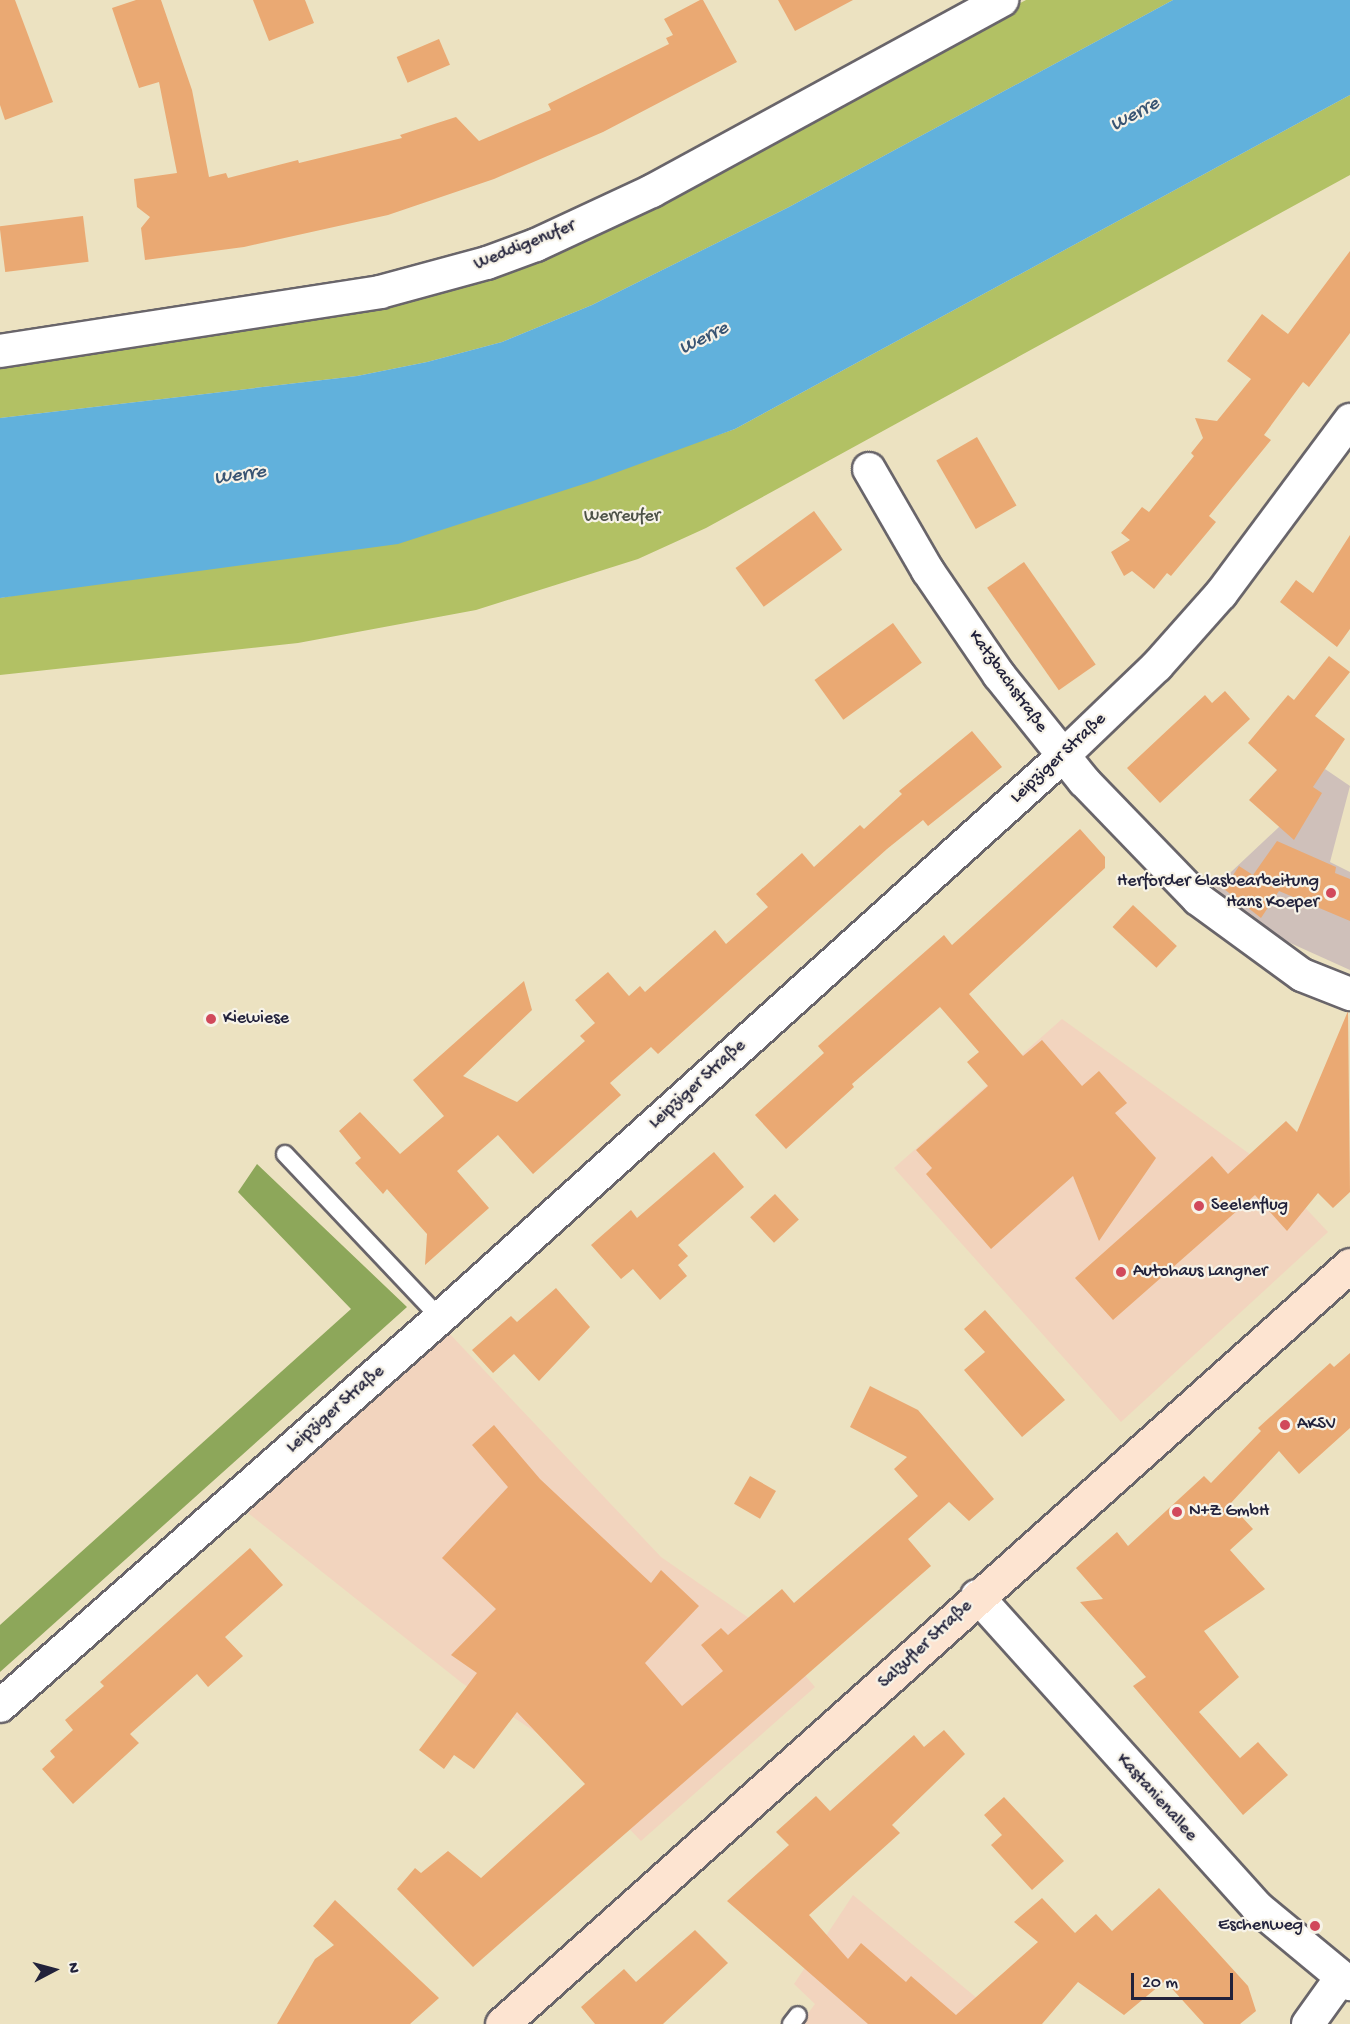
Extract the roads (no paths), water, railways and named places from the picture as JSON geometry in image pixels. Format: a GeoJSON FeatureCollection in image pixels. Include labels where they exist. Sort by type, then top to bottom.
{"type":"FeatureCollection","features":[{"type":"Feature","properties":{"kind":"main road","name":"Salzufler Straße"},"geometry":{"type":"LineString","coordinates":[[502,2024],[909,1663],[977,1596],[1350,1265]]}},
{"type":"Feature","properties":{"kind":"street","name":"Weddigenufer"},"geometry":{"type":"LineString","coordinates":[[0,351],[380,292],[487,263],[536,245],[652,191],[1002,0]]}},
{"type":"Feature","properties":{"kind":"street","name":"Leipziger Straße"},"geometry":{"type":"LineString","coordinates":[[0,1706],[440,1318],[1062,758],[1157,666],[1221,594],[1350,420]]}},
{"type":"Feature","properties":{"kind":"street","name":"Katzbachstraße"},"geometry":{"type":"LineString","coordinates":[[869,469],[927,571],[999,675],[1062,758],[1198,899],[1302,975],[1350,994]]}},
{"type":"Feature","properties":{"kind":"street","name":"Kastanienallee"},"geometry":{"type":"LineString","coordinates":[[977,1596],[1257,1907],[1345,1981]]}},
{"type":"Feature","properties":{"kind":"street"},"geometry":{"type":"LineString","coordinates":[[1308,2024],[1345,1981]]}},
{"type":"Feature","properties":{"kind":"lane"},"geometry":{"type":"LineString","coordinates":[[285,1154],[440,1318]]}},
{"type":"Feature","properties":{"kind":"water","name":"Werre"},"geometry":{"type":"Polygon","coordinates":[[[1173,0],[1350,0],[1350,95],[735,429],[593,481],[398,544],[0,598],[0,418],[357,376],[427,362],[502,342],[592,305],[789,207],[1173,0]]]}},
{"type":"Feature","properties":{"kind":"place","name":"Herforder Glasbearbeitung Hans Koeper"},"geometry":{"type":"Point","coordinates":[1331,893]}},
{"type":"Feature","properties":{"kind":"place","name":"Kiewiese"},"geometry":{"type":"Point","coordinates":[211,1019]}},
{"type":"Feature","properties":{"kind":"place","name":"Seelenflug"},"geometry":{"type":"Point","coordinates":[1199,1206]}},
{"type":"Feature","properties":{"kind":"place","name":"Autohaus Langner"},"geometry":{"type":"Point","coordinates":[1121,1272]}},
{"type":"Feature","properties":{"kind":"place","name":"AKSV"},"geometry":{"type":"Point","coordinates":[1285,1425]}},
{"type":"Feature","properties":{"kind":"place","name":"N+Z GmbH"},"geometry":{"type":"Point","coordinates":[1177,1512]}},
{"type":"Feature","properties":{"kind":"place","name":"Eschenweg"},"geometry":{"type":"Point","coordinates":[1315,1926]}},
{"type":"Feature","properties":{"kind":"park label","name":"Werreufer"},"geometry":{"type":"Point","coordinates":[622,517]}}]}
